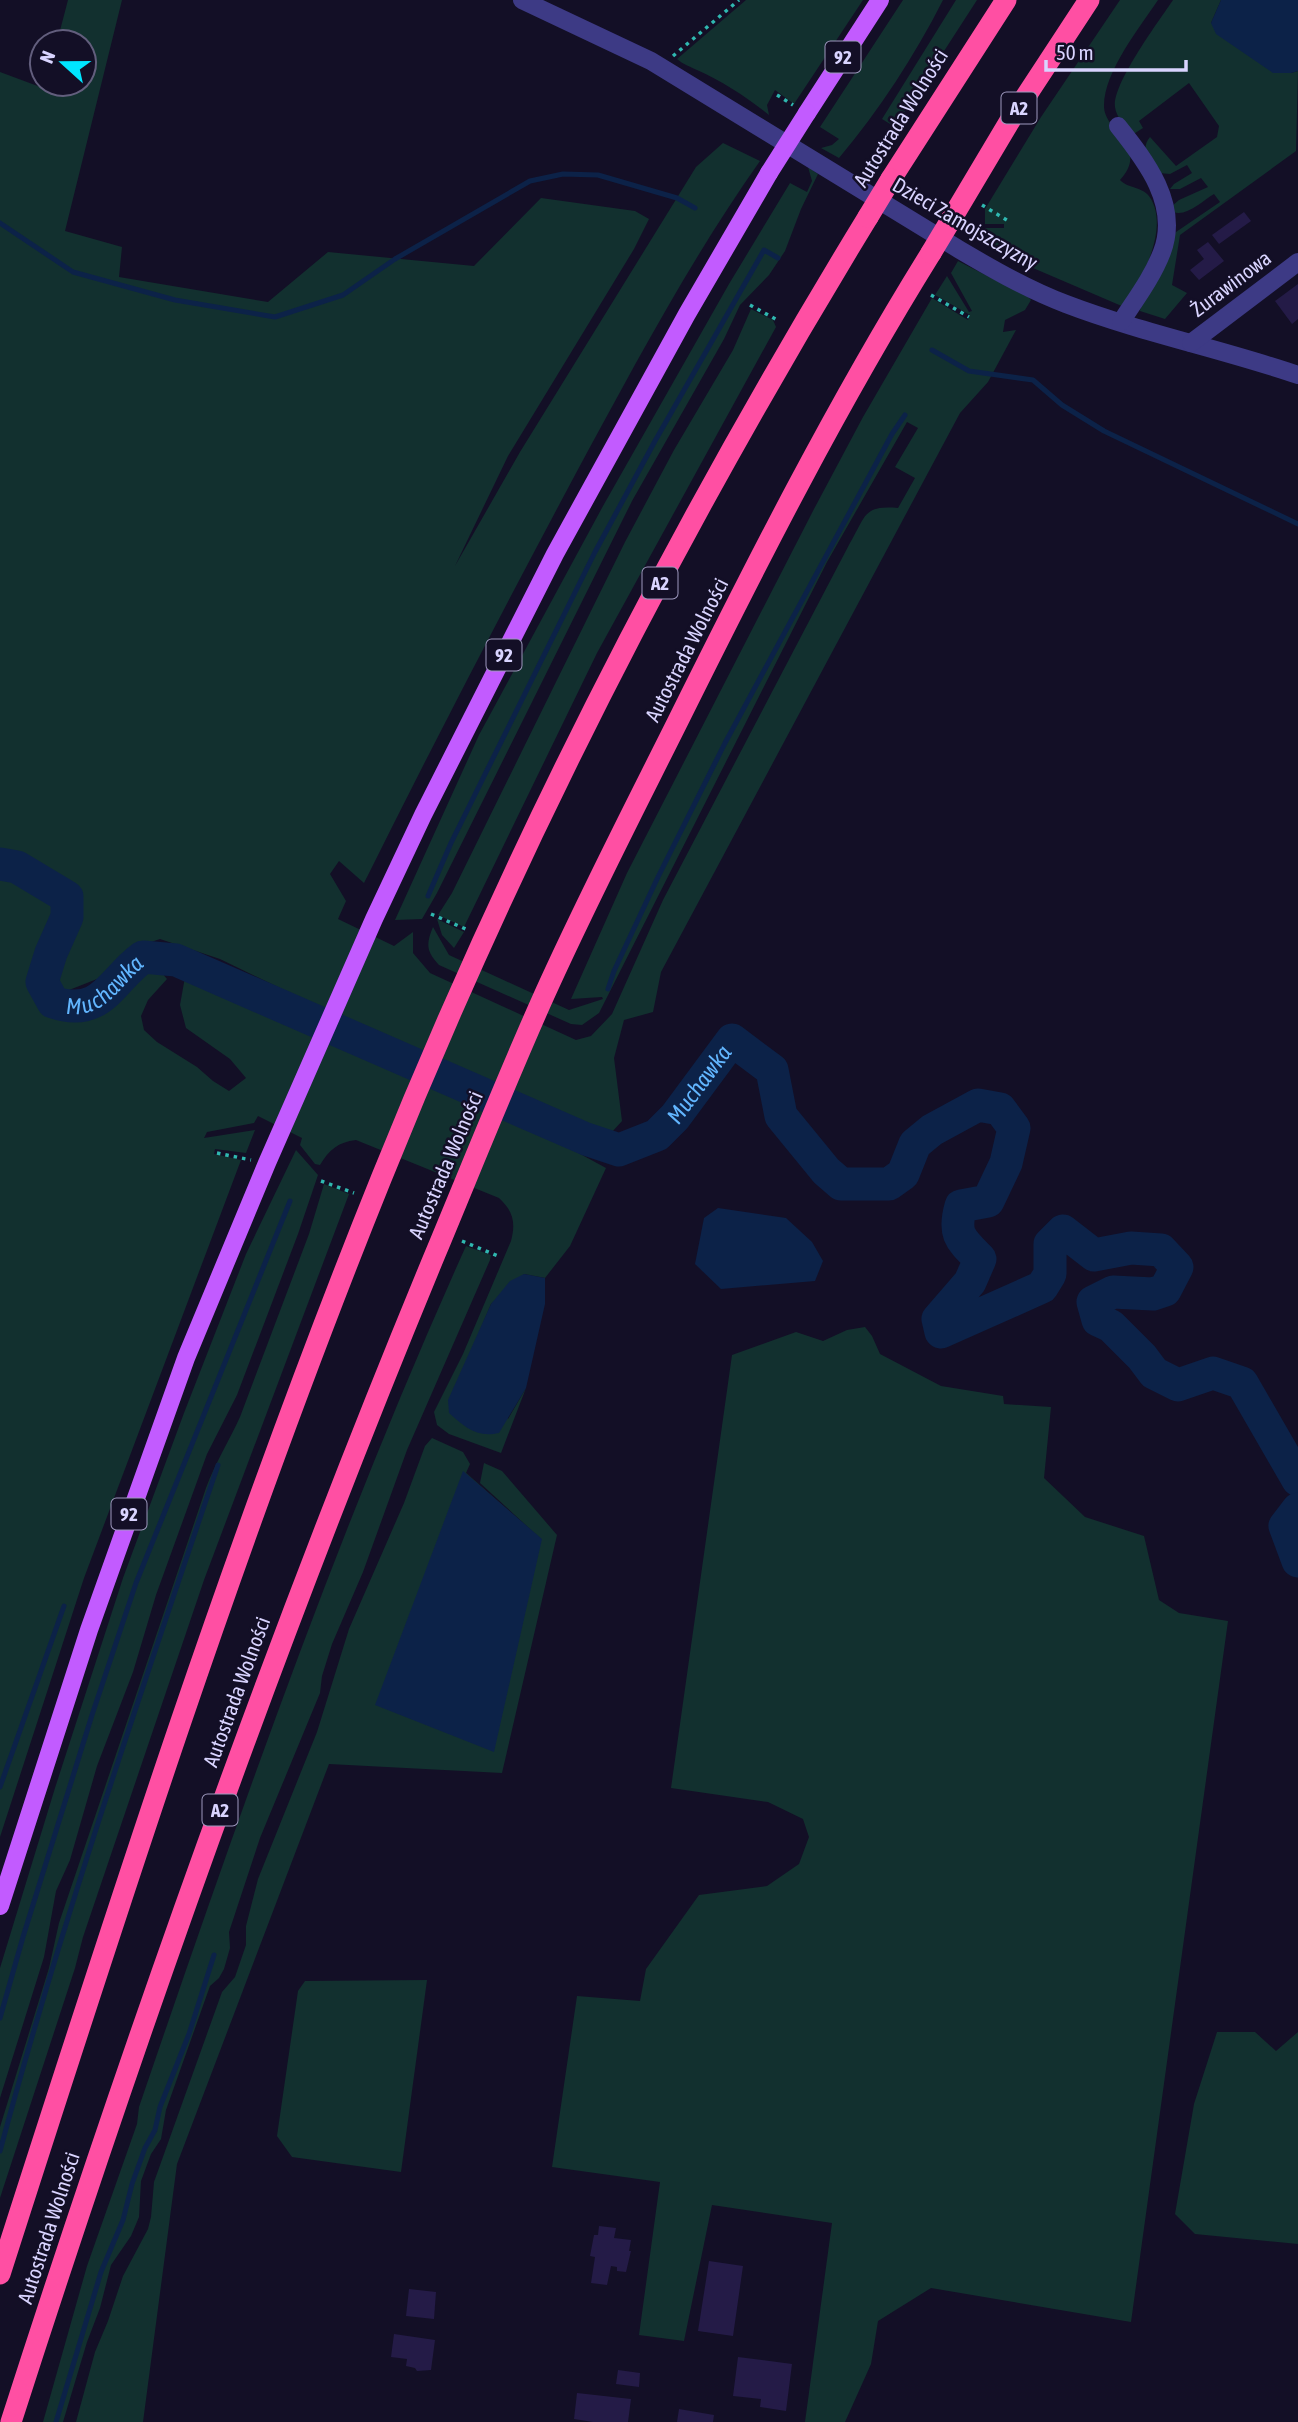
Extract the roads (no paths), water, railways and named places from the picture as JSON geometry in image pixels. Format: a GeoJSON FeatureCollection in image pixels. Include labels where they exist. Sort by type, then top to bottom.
{"type":"FeatureCollection","features":[{"type":"Feature","properties":{"kind":"highway","name":"Autostrada Wolności"},"geometry":{"type":"LineString","coordinates":[[0,2274],[104,1950],[214,1623],[287,1421],[382,1177],[474,962],[542,816],[665,575],[780,366],[868,216],[1006,0]]}},
{"type":"Feature","properties":{"kind":"highway","name":"Autostrada Wolności"},"geometry":{"type":"LineString","coordinates":[[11,2422],[80,2210],[246,1737],[367,1419],[543,998],[716,646],[838,414],[905,294],[1011,119],[1089,0]]}},
{"type":"Feature","properties":{"kind":"main road","name":"92"},"geometry":{"type":"LineString","coordinates":[[0,1906],[125,1522],[186,1358],[281,1130],[374,919],[423,815],[555,554],[687,314],[769,173],[880,0]]}},
{"type":"Feature","properties":{"kind":"street","name":"Dzieci Zamojszczyzny"},"geometry":{"type":"LineString","coordinates":[[522,0],[661,66],[989,267],[1063,303],[1298,375]]}},
{"type":"Feature","properties":{"kind":"street"},"geometry":{"type":"LineString","coordinates":[[1118,126],[1157,182],[1165,204],[1167,223],[1157,263],[1121,322]]}},
{"type":"Feature","properties":{"kind":"street","name":"Żurawinowa"},"geometry":{"type":"LineString","coordinates":[[1191,343],[1298,262]]}},
{"type":"Feature","properties":{"kind":"water"},"geometry":{"type":"Polygon","coordinates":[[[1221,0],[1298,0],[1298,71],[1273,73],[1216,34],[1211,23],[1221,0]]]}},
{"type":"Feature","properties":{"kind":"water"},"geometry":{"type":"Polygon","coordinates":[[[718,1208],[786,1218],[812,1242],[823,1261],[815,1281],[721,1289],[695,1264],[704,1218],[718,1208]]]}},
{"type":"Feature","properties":{"kind":"water"},"geometry":{"type":"Polygon","coordinates":[[[524,1274],[545,1278],[545,1304],[526,1388],[499,1433],[477,1433],[449,1413],[448,1400],[491,1304],[510,1281],[524,1274]]]}},
{"type":"Feature","properties":{"kind":"water"},"geometry":{"type":"Polygon","coordinates":[[[463,1471],[542,1539],[494,1752],[375,1705],[463,1471]]]}},
{"type":"Feature","properties":{"kind":"waterway"},"geometry":{"type":"LineString","coordinates":[[0,223],[73,272],[175,300],[275,317],[343,295],[395,259],[530,181],[563,174],[598,175],[677,198],[695,208]]}},
{"type":"Feature","properties":{"kind":"waterway"},"geometry":{"type":"LineString","coordinates":[[428,896],[451,843],[595,552],[655,441],[764,250],[778,258]]}},
{"type":"Feature","properties":{"kind":"waterway"},"geometry":{"type":"LineString","coordinates":[[932,350],[969,371],[1033,380],[1062,405],[1104,431],[1298,524]]}},
{"type":"Feature","properties":{"kind":"waterway"},"geometry":{"type":"LineString","coordinates":[[608,989],[658,877],[725,743],[892,434],[905,415]]}},
{"type":"Feature","properties":{"kind":"waterway","name":"Muchawka"},"geometry":{"type":"LineString","coordinates":[[0,864],[17,867],[67,897],[67,917],[42,982],[53,1002],[70,1006],[95,1001],[143,957],[176,960],[586,1139],[619,1150],[657,1135],[675,1117],[732,1040],[772,1070],[781,1116],[826,1171],[841,1184],[889,1184],[903,1174],[915,1144],[932,1130],[978,1105],[1000,1109],[1014,1128],[1006,1163],[988,1201],[961,1206],[958,1223],[960,1236],[980,1259],[970,1282],[938,1319],[941,1332],[1042,1287],[1050,1274],[1050,1244],[1063,1231],[1094,1255],[1131,1248],[1161,1250],[1177,1267],[1165,1290],[1153,1294],[1113,1292],[1093,1302],[1098,1320],[1111,1326],[1154,1373],[1178,1385],[1213,1373],[1242,1383],[1298,1480]]}},
{"type":"Feature","properties":{"kind":"waterway"},"geometry":{"type":"LineString","coordinates":[[0,2018],[92,1715],[136,1583],[290,1201]]}},
{"type":"Feature","properties":{"kind":"waterway"},"geometry":{"type":"LineString","coordinates":[[0,2151],[76,1892],[218,1465]]}},
{"type":"Feature","properties":{"kind":"waterway","name":"Muchawka"},"geometry":{"type":"LineString","coordinates":[[1298,1509],[1285,1526],[1298,1561]]}},
{"type":"Feature","properties":{"kind":"waterway"},"geometry":{"type":"LineString","coordinates":[[0,1787],[64,1606]]}},
{"type":"Feature","properties":{"kind":"waterway"},"geometry":{"type":"LineString","coordinates":[[56,2422],[101,2272],[123,2220],[132,2184],[145,2148],[155,2130],[160,2107],[189,2034],[214,1955]]}}]}
